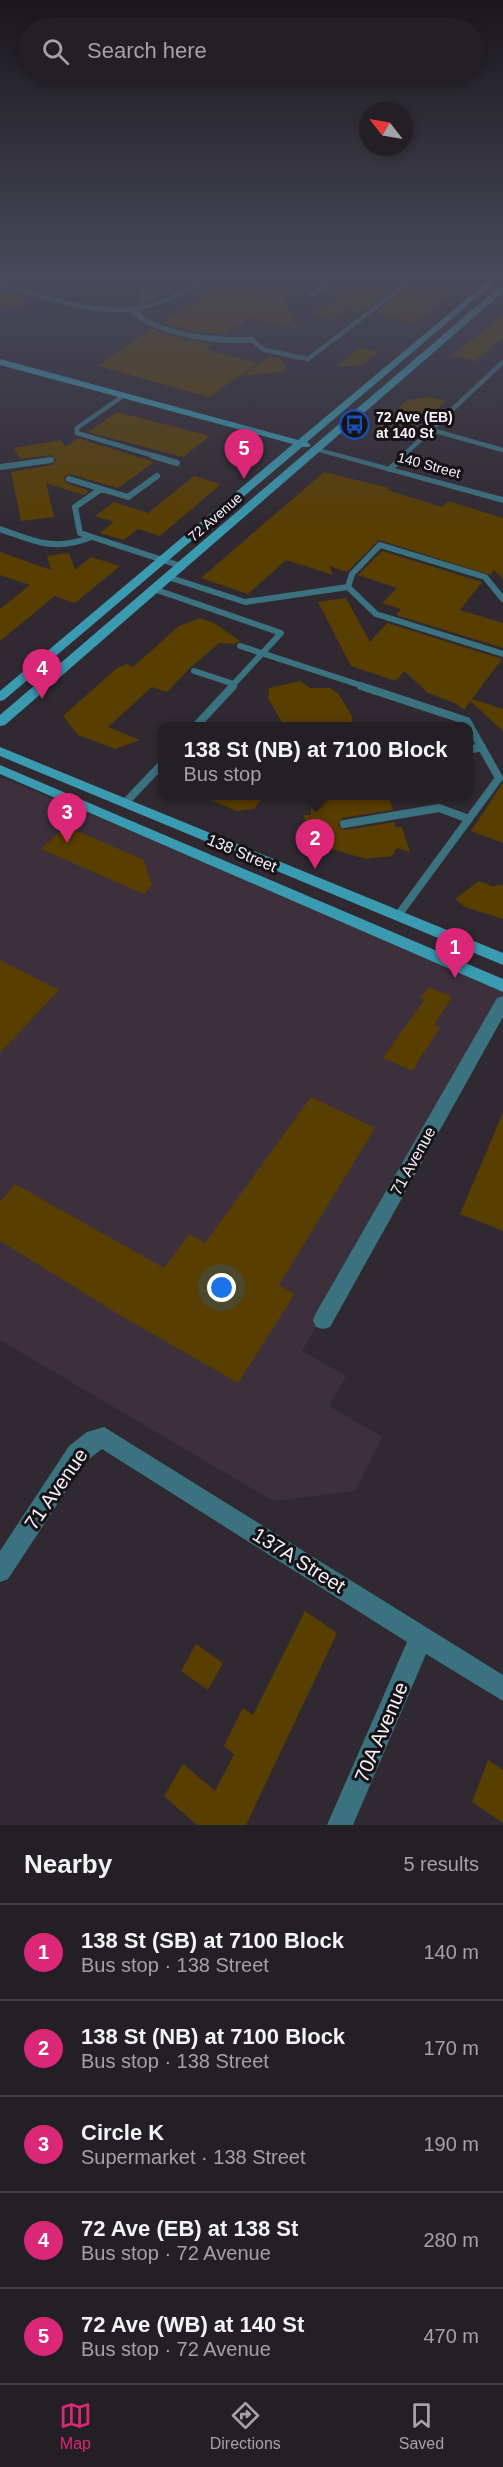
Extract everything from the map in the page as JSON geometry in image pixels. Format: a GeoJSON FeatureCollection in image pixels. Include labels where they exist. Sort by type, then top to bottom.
{"type":"FeatureCollection","features":[{"type":"Feature","properties":{"kind":"main road","name":"72 Avenue"},"geometry":{"type":"LineString","coordinates":[[0,697],[396,361]]}},
{"type":"Feature","properties":{"kind":"main road","name":"72 Avenue"},"geometry":{"type":"LineString","coordinates":[[0,722],[419,361]]}},
{"type":"Feature","properties":{"kind":"main road","name":"140 Street"},"geometry":{"type":"LineString","coordinates":[[2,364],[318,449]]}},
{"type":"Feature","properties":{"kind":"main road","name":"138 Street"},"geometry":{"type":"LineString","coordinates":[[0,751],[399,914],[503,959]]}},
{"type":"Feature","properties":{"kind":"main road","name":"138 Street"},"geometry":{"type":"LineString","coordinates":[[0,769],[503,986]]}},
{"type":"Feature","properties":{"kind":"street","name":"140 Street"},"geometry":{"type":"LineString","coordinates":[[318,449],[503,500]]}},
{"type":"Feature","properties":{"kind":"street","name":"71 Avenue"},"geometry":{"type":"LineString","coordinates":[[323,1320],[503,1002]]}},
{"type":"Feature","properties":{"kind":"street","name":"137A Street"},"geometry":{"type":"LineString","coordinates":[[94,1439],[104,1438],[114,1442],[503,1689]]}},
{"type":"Feature","properties":{"kind":"street","name":"71 Avenue"},"geometry":{"type":"LineString","coordinates":[[0,1571],[77,1454],[94,1439]]}},
{"type":"Feature","properties":{"kind":"street","name":"70A Avenue"},"geometry":{"type":"LineString","coordinates":[[340,1825],[421,1638]]}},
{"type":"Feature","properties":{"kind":"lane"},"geometry":{"type":"LineString","coordinates":[[390,469],[503,362]]}},
{"type":"Feature","properties":{"kind":"lane"},"geometry":{"type":"LineString","coordinates":[[123,396],[77,428],[77,433],[177,463]]}},
{"type":"Feature","properties":{"kind":"lane"},"geometry":{"type":"LineString","coordinates":[[432,430],[503,450]]}},
{"type":"Feature","properties":{"kind":"lane"},"geometry":{"type":"LineString","coordinates":[[0,467],[51,460]]}},
{"type":"Feature","properties":{"kind":"lane"},"geometry":{"type":"LineString","coordinates":[[69,479],[128,497],[157,476]]}},
{"type":"Feature","properties":{"kind":"lane"},"geometry":{"type":"LineString","coordinates":[[101,489],[75,507],[80,533],[180,566]]}},
{"type":"Feature","properties":{"kind":"lane"},"geometry":{"type":"LineString","coordinates":[[0,529],[53,548],[75,545],[91,537]]}},
{"type":"Feature","properties":{"kind":"lane"},"geometry":{"type":"LineString","coordinates":[[348,587],[352,574],[380,545],[485,577],[503,599]]}},
{"type":"Feature","properties":{"kind":"lane"},"geometry":{"type":"LineString","coordinates":[[168,577],[245,602],[348,587]]}},
{"type":"Feature","properties":{"kind":"lane"},"geometry":{"type":"LineString","coordinates":[[348,587],[376,614],[503,654]]}},
{"type":"Feature","properties":{"kind":"lane"},"geometry":{"type":"LineString","coordinates":[[154,589],[281,633],[200,722]]}},
{"type":"Feature","properties":{"kind":"lane"},"geometry":{"type":"LineString","coordinates":[[240,646],[468,722]]}},
{"type":"Feature","properties":{"kind":"lane"},"geometry":{"type":"LineString","coordinates":[[194,671],[234,684]]}},
{"type":"Feature","properties":{"kind":"lane"},"geometry":{"type":"LineString","coordinates":[[399,914],[501,778],[473,731]]}},
{"type":"Feature","properties":{"kind":"lane"},"geometry":{"type":"LineString","coordinates":[[473,749],[482,747]]}},
{"type":"Feature","properties":{"kind":"lane"},"geometry":{"type":"LineString","coordinates":[[125,802],[158,768]]}},
{"type":"Feature","properties":{"kind":"lane"},"geometry":{"type":"LineString","coordinates":[[344,824],[439,808],[469,819]]}},
{"type":"Feature","properties":{"kind":"shaded area"},"geometry":{"type":"Polygon","coordinates":[[[0,777],[503,984],[503,1008],[302,1351],[346,1376],[329,1406],[382,1437],[355,1491],[273,1501],[0,1340],[0,777]]]}},
{"type":"Feature","properties":{"kind":"building"},"geometry":{"type":"Polygon","coordinates":[[[105,361],[258,363],[209,397],[98,366],[105,361]]]}},
{"type":"Feature","properties":{"kind":"building"},"geometry":{"type":"Polygon","coordinates":[[[263,361],[282,361],[287,371],[244,375],[263,361]]]}},
{"type":"Feature","properties":{"kind":"building"},"geometry":{"type":"Polygon","coordinates":[[[343,361],[367,361],[363,365],[336,367],[343,361]]]}},
{"type":"Feature","properties":{"kind":"building"},"geometry":{"type":"Polygon","coordinates":[[[429,397],[446,401],[411,432],[396,428],[387,436],[371,432],[407,400],[429,397]]]}},
{"type":"Feature","properties":{"kind":"building"},"geometry":{"type":"Polygon","coordinates":[[[117,412],[210,436],[183,457],[88,432],[117,412]]]}},
{"type":"Feature","properties":{"kind":"building"},"geometry":{"type":"Polygon","coordinates":[[[78,438],[154,462],[118,488],[70,474],[64,477],[66,483],[89,491],[84,495],[46,483],[54,517],[21,521],[11,472],[52,465],[56,460],[51,455],[20,459],[14,448],[61,440],[65,447],[78,438]]]}},
{"type":"Feature","properties":{"kind":"building"},"geometry":{"type":"Polygon","coordinates":[[[324,472],[389,488],[387,490],[442,507],[448,501],[503,518],[503,579],[494,570],[490,575],[379,540],[347,572],[329,566],[333,575],[286,560],[248,594],[201,578],[324,472]]]}},
{"type":"Feature","properties":{"kind":"building"},"geometry":{"type":"Polygon","coordinates":[[[194,476],[221,484],[160,536],[138,529],[124,540],[100,533],[114,522],[95,516],[114,502],[148,513],[194,476]]]}},
{"type":"Feature","properties":{"kind":"building"},"geometry":{"type":"Polygon","coordinates":[[[382,551],[482,582],[460,610],[503,623],[503,648],[396,615],[401,609],[382,603],[397,588],[358,575],[382,551]]]}},
{"type":"Feature","properties":{"kind":"building"},"geometry":{"type":"Polygon","coordinates":[[[0,552],[51,570],[47,556],[69,553],[75,570],[91,557],[120,566],[75,603],[55,596],[0,641],[0,609],[30,585],[0,575],[0,552]]]}},
{"type":"Feature","properties":{"kind":"building"},"geometry":{"type":"Polygon","coordinates":[[[346,598],[370,642],[387,623],[502,659],[472,699],[503,709],[503,731],[470,701],[464,710],[455,703],[428,693],[404,671],[396,681],[351,666],[318,602],[346,598]]]}},
{"type":"Feature","properties":{"kind":"building"},"geometry":{"type":"Polygon","coordinates":[[[200,618],[214,623],[240,641],[235,644],[219,643],[167,692],[152,687],[108,727],[140,740],[115,749],[78,735],[63,716],[117,668],[127,664],[133,667],[179,626],[200,618]]]}},
{"type":"Feature","properties":{"kind":"building"},"geometry":{"type":"Polygon","coordinates":[[[300,681],[310,688],[330,688],[338,693],[352,716],[352,722],[282,722],[268,698],[269,688],[300,681]]]}},
{"type":"Feature","properties":{"kind":"building"},"geometry":{"type":"Polygon","coordinates":[[[503,783],[503,843],[471,831],[503,783]]]}},
{"type":"Feature","properties":{"kind":"building"},"geometry":{"type":"Polygon","coordinates":[[[211,800],[260,800],[254,809],[236,811],[211,800]]]}},
{"type":"Feature","properties":{"kind":"building"},"geometry":{"type":"Polygon","coordinates":[[[310,800],[390,800],[393,810],[342,818],[338,826],[345,830],[395,822],[395,827],[402,827],[410,852],[397,848],[392,856],[366,859],[314,844],[303,815],[311,815],[310,800]]]}},
{"type":"Feature","properties":{"kind":"building"},"geometry":{"type":"Polygon","coordinates":[[[66,826],[144,860],[152,885],[144,894],[41,849],[66,826]]]}},
{"type":"Feature","properties":{"kind":"building"},"geometry":{"type":"Polygon","coordinates":[[[479,881],[492,886],[503,885],[503,919],[465,907],[455,899],[479,881]]]}},
{"type":"Feature","properties":{"kind":"building"},"geometry":{"type":"Polygon","coordinates":[[[0,960],[59,990],[0,1053],[0,960]]]}},
{"type":"Feature","properties":{"kind":"building"},"geometry":{"type":"Polygon","coordinates":[[[429,987],[452,997],[434,1025],[440,1028],[412,1071],[383,1058],[424,1000],[420,998],[429,987]]]}},
{"type":"Feature","properties":{"kind":"building"},"geometry":{"type":"Polygon","coordinates":[[[311,1097],[375,1128],[279,1285],[295,1294],[238,1383],[123,1317],[0,1241],[0,1202],[15,1184],[164,1268],[189,1234],[205,1243],[311,1097]]]}},
{"type":"Feature","properties":{"kind":"building"},"geometry":{"type":"Polygon","coordinates":[[[503,1113],[503,1231],[460,1214],[503,1113]]]}},
{"type":"Feature","properties":{"kind":"building"},"geometry":{"type":"Polygon","coordinates":[[[305,1611],[337,1633],[246,1825],[197,1825],[164,1796],[183,1764],[215,1791],[234,1754],[224,1746],[243,1708],[253,1715],[305,1611]]]}},
{"type":"Feature","properties":{"kind":"building"},"geometry":{"type":"Polygon","coordinates":[[[196,1644],[223,1663],[208,1690],[181,1671],[196,1644]]]}},
{"type":"Feature","properties":{"kind":"building"},"geometry":{"type":"Polygon","coordinates":[[[488,1760],[503,1770],[503,1823],[472,1802],[488,1760]]]}},
{"type":"Feature","properties":{"kind":"place","name":"72 Ave (EB) at 140 St"},"geometry":{"type":"Point","coordinates":[355,425]}},
{"type":"Feature","properties":{"kind":"place","name":"72 Ave (WB) at 140 St"},"geometry":{"type":"Point","coordinates":[244,479]}},
{"type":"Feature","properties":{"kind":"place","name":"72 Ave (EB) at 138 St"},"geometry":{"type":"Point","coordinates":[42,699]}},
{"type":"Feature","properties":{"kind":"place","name":"Circle K"},"geometry":{"type":"Point","coordinates":[67,843]}},
{"type":"Feature","properties":{"kind":"place","name":"138 St (NB) at 7100 Block"},"geometry":{"type":"Point","coordinates":[315,869]}},
{"type":"Feature","properties":{"kind":"place","name":"138 St (SB) at 7100 Block"},"geometry":{"type":"Point","coordinates":[455,978]}}]}
